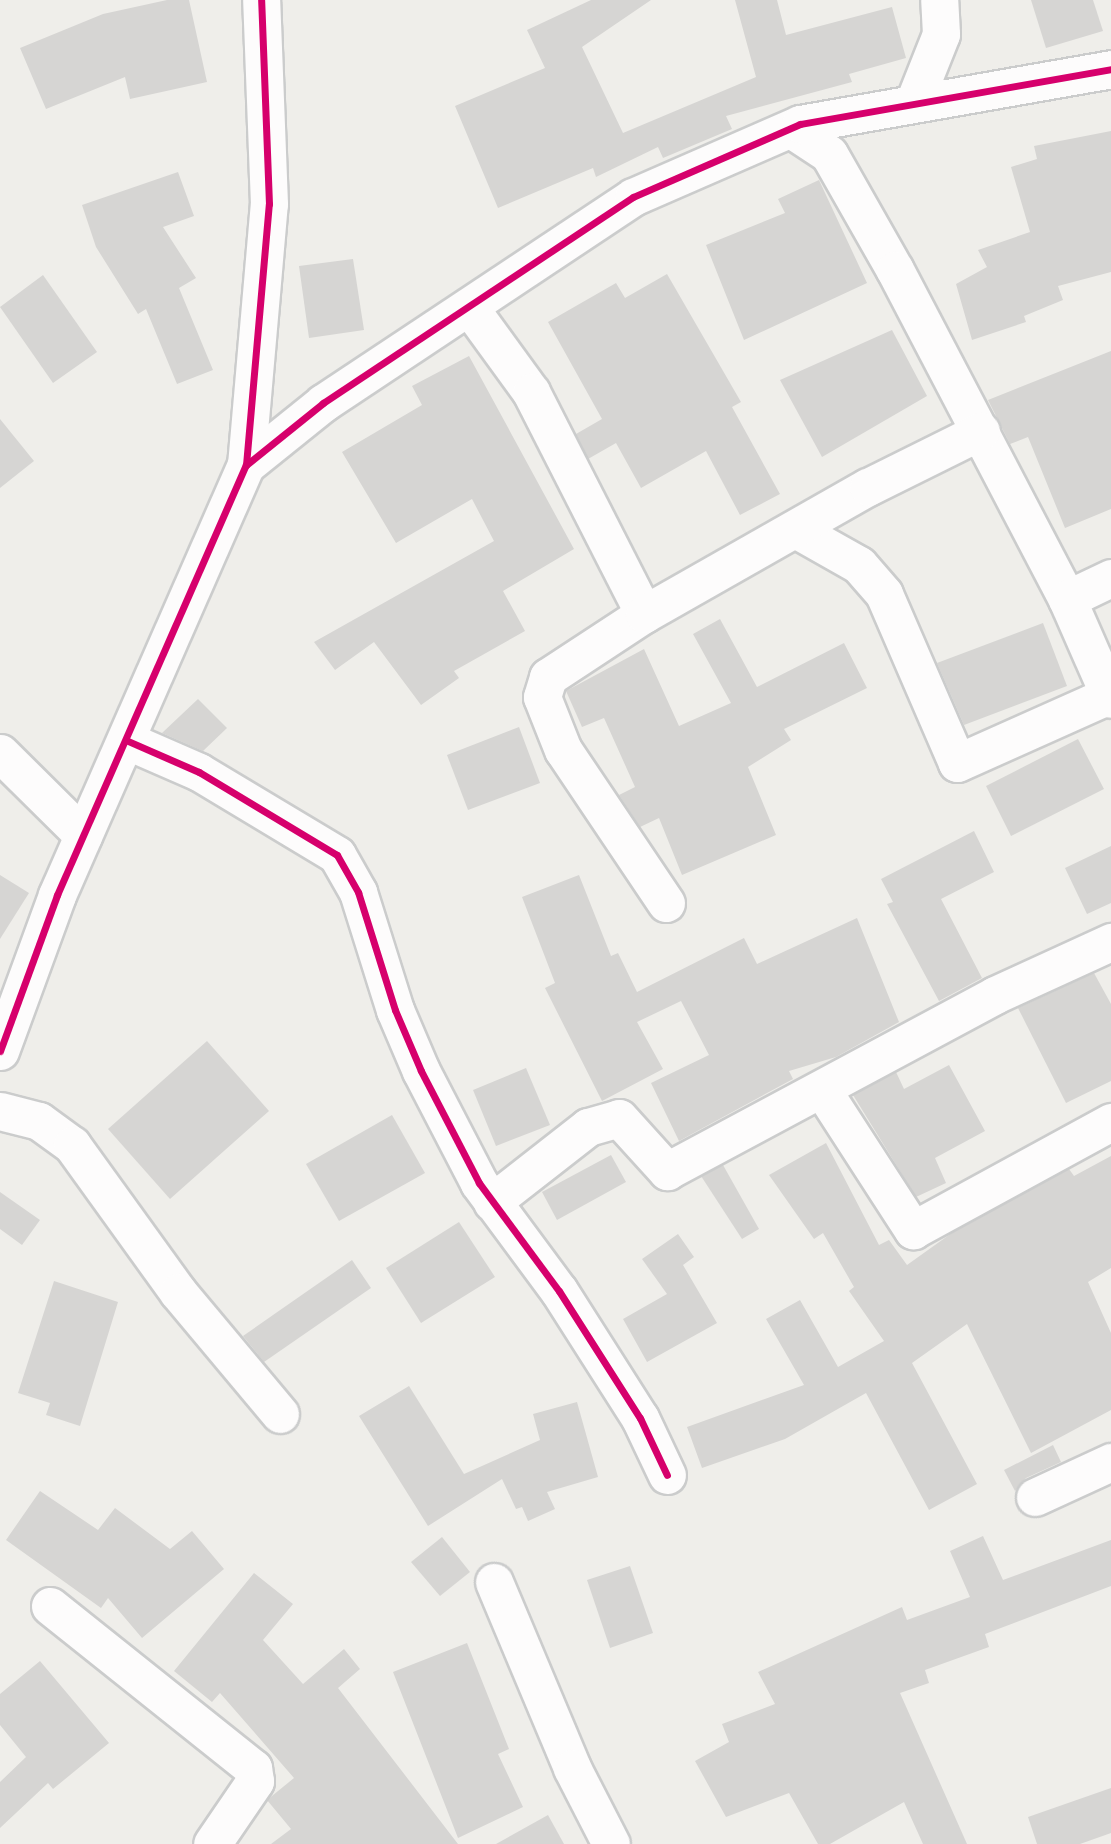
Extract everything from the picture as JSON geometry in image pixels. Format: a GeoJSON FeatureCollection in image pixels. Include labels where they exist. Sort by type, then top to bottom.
{"type":"FeatureCollection","features":[{"type":"Feature","properties":{"kind":"street"},"geometry":{"type":"LineString","coordinates":[[0,1051],[83,835],[128,741],[246,465],[269,204],[261,0]]}},
{"type":"Feature","properties":{"kind":"street"},"geometry":{"type":"LineString","coordinates":[[914,102],[941,34],[939,0]]}},
{"type":"Feature","properties":{"kind":"street"},"geometry":{"type":"LineString","coordinates":[[246,465],[323,404],[633,197],[791,129],[914,102],[1111,68]]}},
{"type":"Feature","properties":{"kind":"street"},"geometry":{"type":"LineString","coordinates":[[829,154],[833,118]]}},
{"type":"Feature","properties":{"kind":"street"},"geometry":{"type":"LineString","coordinates":[[791,129],[829,154],[981,431],[1067,599],[1110,697],[957,763],[884,594],[859,565],[797,530]]}},
{"type":"Feature","properties":{"kind":"street"},"geometry":{"type":"LineString","coordinates":[[470,308],[531,392],[644,614]]}},
{"type":"Feature","properties":{"kind":"street"},"geometry":{"type":"LineString","coordinates":[[666,903],[563,750],[542,697],[548,677],[644,614],[981,431]]}},
{"type":"Feature","properties":{"kind":"street"},"geometry":{"type":"LineString","coordinates":[[1067,599],[1111,578]]}},
{"type":"Feature","properties":{"kind":"street"},"geometry":{"type":"LineString","coordinates":[[128,741],[199,772],[337,855],[358,892],[395,1010],[421,1071],[492,1202],[559,1291],[633,1407],[667,1475]]}},
{"type":"Feature","properties":{"kind":"street"},"geometry":{"type":"LineString","coordinates":[[0,753],[83,835]]}},
{"type":"Feature","properties":{"kind":"street"},"geometry":{"type":"LineString","coordinates":[[492,1202],[588,1127],[618,1118],[629,1123],[667,1171],[823,1091],[995,995],[1111,942]]}},
{"type":"Feature","properties":{"kind":"street"},"geometry":{"type":"LineString","coordinates":[[823,1091],[913,1230],[1111,1122]]}},
{"type":"Feature","properties":{"kind":"street"},"geometry":{"type":"LineString","coordinates":[[0,1111],[39,1121],[72,1145],[178,1292],[280,1414]]}},
{"type":"Feature","properties":{"kind":"street"},"geometry":{"type":"LineString","coordinates":[[1035,1497],[1111,1462]]}},
{"type":"Feature","properties":{"kind":"street"},"geometry":{"type":"LineString","coordinates":[[494,1582],[572,1768],[611,1844]]}},
{"type":"Feature","properties":{"kind":"street"},"geometry":{"type":"LineString","coordinates":[[50,1606],[253,1768],[254,1781],[212,1844]]}},
{"type":"Feature","properties":{"kind":"building"},"geometry":{"type":"Polygon","coordinates":[[[167,0],[189,0],[207,82],[130,99],[125,77],[46,109],[20,48],[103,14],[167,0]]]}},
{"type":"Feature","properties":{"kind":"building"},"geometry":{"type":"Polygon","coordinates":[[[591,0],[651,0],[582,47],[623,133],[756,77],[735,0],[777,0],[786,35],[892,7],[906,58],[849,74],[852,82],[726,116],[732,129],[663,158],[658,147],[596,177],[593,168],[498,208],[455,106],[545,68],[527,30],[591,0]]]}},
{"type":"Feature","properties":{"kind":"building"},"geometry":{"type":"Polygon","coordinates":[[[1031,0],[1093,0],[1103,31],[1046,48],[1031,0]]]}},
{"type":"Feature","properties":{"kind":"building"},"geometry":{"type":"Polygon","coordinates":[[[1111,131],[1111,272],[1058,286],[1063,300],[1024,316],[1026,322],[972,340],[956,284],[987,267],[978,250],[1030,232],[1011,167],[1037,159],[1034,146],[1111,131]]]}},
{"type":"Feature","properties":{"kind":"building"},"geometry":{"type":"Polygon","coordinates":[[[178,172],[194,216],[163,227],[196,278],[179,288],[213,370],[177,384],[146,309],[138,314],[96,247],[82,205],[178,172]]]}},
{"type":"Feature","properties":{"kind":"building"},"geometry":{"type":"Polygon","coordinates":[[[819,180],[867,283],[744,340],[706,245],[785,213],[778,199],[819,180]]]}},
{"type":"Feature","properties":{"kind":"building"},"geometry":{"type":"Polygon","coordinates":[[[353,259],[364,330],[309,338],[299,266],[353,259]]]}},
{"type":"Feature","properties":{"kind":"building"},"geometry":{"type":"Polygon","coordinates":[[[667,274],[741,402],[732,407],[780,494],[740,515],[706,451],[641,488],[616,443],[588,459],[576,434],[602,419],[548,322],[616,283],[625,298],[667,274]]]}},
{"type":"Feature","properties":{"kind":"building"},"geometry":{"type":"Polygon","coordinates":[[[43,275],[97,352],[53,383],[0,307],[43,275]]]}},
{"type":"Feature","properties":{"kind":"building"},"geometry":{"type":"Polygon","coordinates":[[[892,330],[927,396],[822,457],[780,380],[892,330]]]}},
{"type":"Feature","properties":{"kind":"building"},"geometry":{"type":"Polygon","coordinates":[[[1111,351],[1111,509],[1065,528],[1028,437],[1010,444],[988,400],[1111,351]]]}},
{"type":"Feature","properties":{"kind":"building"},"geometry":{"type":"Polygon","coordinates":[[[469,356],[574,549],[503,591],[525,631],[454,671],[459,678],[421,705],[374,642],[335,670],[314,642],[494,541],[472,499],[396,543],[342,452],[422,405],[412,386],[469,356]]]}},
{"type":"Feature","properties":{"kind":"building"},"geometry":{"type":"Polygon","coordinates":[[[0,419],[34,461],[0,488],[0,419]]]}},
{"type":"Feature","properties":{"kind":"building"},"geometry":{"type":"Polygon","coordinates":[[[720,619],[757,687],[844,643],[867,688],[784,729],[791,740],[748,767],[776,835],[682,875],[659,818],[640,827],[619,795],[635,787],[604,718],[582,727],[566,691],[644,649],[679,726],[731,703],[693,634],[720,619]]]}},
{"type":"Feature","properties":{"kind":"building"},"geometry":{"type":"Polygon","coordinates":[[[1043,623],[1067,686],[964,725],[937,663],[1043,623]]]}},
{"type":"Feature","properties":{"kind":"building"},"geometry":{"type":"Polygon","coordinates":[[[198,699],[227,728],[203,751],[162,733],[198,699]]]}},
{"type":"Feature","properties":{"kind":"building"},"geometry":{"type":"Polygon","coordinates":[[[519,727],[540,783],[468,810],[447,755],[519,727]]]}},
{"type":"Feature","properties":{"kind":"building"},"geometry":{"type":"Polygon","coordinates":[[[1078,739],[1104,789],[1011,836],[986,786],[1078,739]]]}},
{"type":"Feature","properties":{"kind":"building"},"geometry":{"type":"Polygon","coordinates":[[[974,831],[994,872],[941,899],[982,978],[939,1001],[887,904],[893,902],[881,879],[974,831]]]}},
{"type":"Feature","properties":{"kind":"building"},"geometry":{"type":"Polygon","coordinates":[[[1111,846],[1111,903],[1087,914],[1065,868],[1111,846]]]}},
{"type":"Feature","properties":{"kind":"building"},"geometry":{"type":"Polygon","coordinates":[[[0,875],[29,893],[0,939],[0,875]]]}},
{"type":"Feature","properties":{"kind":"building"},"geometry":{"type":"Polygon","coordinates":[[[579,875],[611,956],[618,953],[637,992],[744,938],[757,964],[857,918],[899,1022],[836,1057],[789,1071],[793,1079],[679,1141],[651,1083],[709,1055],[681,1001],[637,1022],[663,1069],[602,1101],[545,988],[555,983],[522,897],[579,875]]]}},
{"type":"Feature","properties":{"kind":"building"},"geometry":{"type":"Polygon","coordinates":[[[1094,973],[1111,1004],[1111,1081],[1066,1103],[1018,1008],[1094,973]]]}},
{"type":"Feature","properties":{"kind":"building"},"geometry":{"type":"Polygon","coordinates":[[[207,1041],[269,1111],[170,1199],[108,1129],[207,1041]]]}},
{"type":"Feature","properties":{"kind":"building"},"geometry":{"type":"Polygon","coordinates":[[[949,1065],[985,1131],[935,1158],[946,1183],[916,1197],[853,1095],[896,1072],[904,1089],[949,1065]]]}},
{"type":"Feature","properties":{"kind":"building"},"geometry":{"type":"Polygon","coordinates":[[[526,1068],[550,1125],[496,1146],[473,1090],[526,1068]]]}},
{"type":"Feature","properties":{"kind":"building"},"geometry":{"type":"Polygon","coordinates":[[[392,1115],[425,1173],[339,1221],[306,1164],[392,1115]]]}},
{"type":"Feature","properties":{"kind":"building"},"geometry":{"type":"Polygon","coordinates":[[[826,1143],[879,1245],[889,1240],[907,1265],[956,1230],[1069,1169],[1074,1176],[1111,1156],[1111,1268],[1088,1282],[1111,1333],[1111,1410],[1031,1453],[967,1324],[912,1363],[977,1484],[929,1510],[866,1393],[785,1439],[702,1468],[687,1427],[804,1385],[766,1319],[800,1300],[838,1367],[884,1341],[849,1291],[854,1287],[823,1233],[814,1239],[769,1175],[826,1143]]]}},
{"type":"Feature","properties":{"kind":"building"},"geometry":{"type":"Polygon","coordinates":[[[611,1155],[626,1182],[557,1220],[542,1192],[611,1155]]]}},
{"type":"Feature","properties":{"kind":"building"},"geometry":{"type":"Polygon","coordinates":[[[723,1165],[759,1229],[742,1239],[701,1176],[723,1165]]]}},
{"type":"Feature","properties":{"kind":"building"},"geometry":{"type":"Polygon","coordinates":[[[0,1192],[40,1220],[22,1245],[0,1229],[0,1192]]]}},
{"type":"Feature","properties":{"kind":"building"},"geometry":{"type":"Polygon","coordinates":[[[459,1222],[495,1277],[421,1323],[386,1268],[459,1222]]]}},
{"type":"Feature","properties":{"kind":"building"},"geometry":{"type":"Polygon","coordinates":[[[678,1234],[694,1257],[683,1265],[717,1323],[647,1362],[623,1319],[667,1294],[642,1259],[678,1234]]]}},
{"type":"Feature","properties":{"kind":"building"},"geometry":{"type":"Polygon","coordinates":[[[352,1260],[371,1288],[264,1362],[243,1336],[352,1260]]]}},
{"type":"Feature","properties":{"kind":"building"},"geometry":{"type":"Polygon","coordinates":[[[54,1281],[118,1302],[80,1426],[46,1415],[50,1403],[18,1393],[54,1281]]]}},
{"type":"Feature","properties":{"kind":"building"},"geometry":{"type":"Polygon","coordinates":[[[409,1386],[464,1474],[540,1440],[533,1414],[577,1402],[598,1477],[547,1492],[555,1509],[528,1521],[522,1507],[516,1509],[502,1479],[428,1526],[359,1416],[409,1386]]]}},
{"type":"Feature","properties":{"kind":"building"},"geometry":{"type":"Polygon","coordinates":[[[1053,1445],[1061,1462],[1026,1478],[1015,1491],[1004,1470],[1053,1445]]]}},
{"type":"Feature","properties":{"kind":"building"},"geometry":{"type":"Polygon","coordinates":[[[40,1491],[98,1530],[115,1508],[170,1549],[192,1531],[224,1569],[142,1638],[108,1598],[101,1608],[6,1540],[40,1491]]]}},
{"type":"Feature","properties":{"kind":"building"},"geometry":{"type":"Polygon","coordinates":[[[983,1536],[1003,1580],[1111,1540],[1111,1586],[985,1634],[989,1647],[925,1670],[929,1683],[900,1693],[967,1844],[923,1844],[904,1802],[830,1844],[818,1844],[789,1793],[726,1817],[695,1761],[729,1742],[722,1724],[775,1704],[758,1672],[902,1607],[907,1620],[970,1597],[950,1551],[983,1536]]]}},
{"type":"Feature","properties":{"kind":"building"},"geometry":{"type":"Polygon","coordinates":[[[442,1537],[470,1572],[440,1596],[411,1562],[442,1537]]]}},
{"type":"Feature","properties":{"kind":"building"},"geometry":{"type":"Polygon","coordinates":[[[630,1566],[653,1633],[610,1648],[587,1580],[630,1566]]]}},
{"type":"Feature","properties":{"kind":"building"},"geometry":{"type":"Polygon","coordinates":[[[254,1573],[293,1604],[263,1640],[303,1684],[344,1649],[360,1669],[338,1688],[458,1844],[271,1844],[291,1829],[267,1800],[294,1778],[220,1693],[212,1702],[174,1671],[254,1573]]]}},
{"type":"Feature","properties":{"kind":"building"},"geometry":{"type":"Polygon","coordinates":[[[467,1643],[509,1749],[498,1754],[523,1807],[458,1838],[393,1672],[467,1643]]]}},
{"type":"Feature","properties":{"kind":"building"},"geometry":{"type":"Polygon","coordinates":[[[40,1661],[109,1743],[53,1789],[48,1783],[0,1828],[0,1782],[26,1757],[0,1725],[0,1694],[40,1661]]]}},
{"type":"Feature","properties":{"kind":"building"},"geometry":{"type":"Polygon","coordinates":[[[1111,1788],[1111,1833],[1080,1844],[1037,1844],[1028,1817],[1111,1788]]]}},
{"type":"Feature","properties":{"kind":"building"},"geometry":{"type":"Polygon","coordinates":[[[548,1815],[564,1844],[496,1844],[548,1815]]]}},
{"type":"Feature","properties":{"kind":"cycle path"},"geometry":{"type":"LineString","coordinates":[[0,1051],[57,895],[246,465],[269,204],[261,0]]}},
{"type":"Feature","properties":{"kind":"cycle path"},"geometry":{"type":"LineString","coordinates":[[246,465],[323,403],[633,197],[800,124],[1111,69]]}},
{"type":"Feature","properties":{"kind":"cycle path"},"geometry":{"type":"LineString","coordinates":[[128,741],[199,772],[337,855],[358,892],[395,1010],[421,1071],[479,1183],[559,1291],[640,1418],[667,1475]]}}]}
